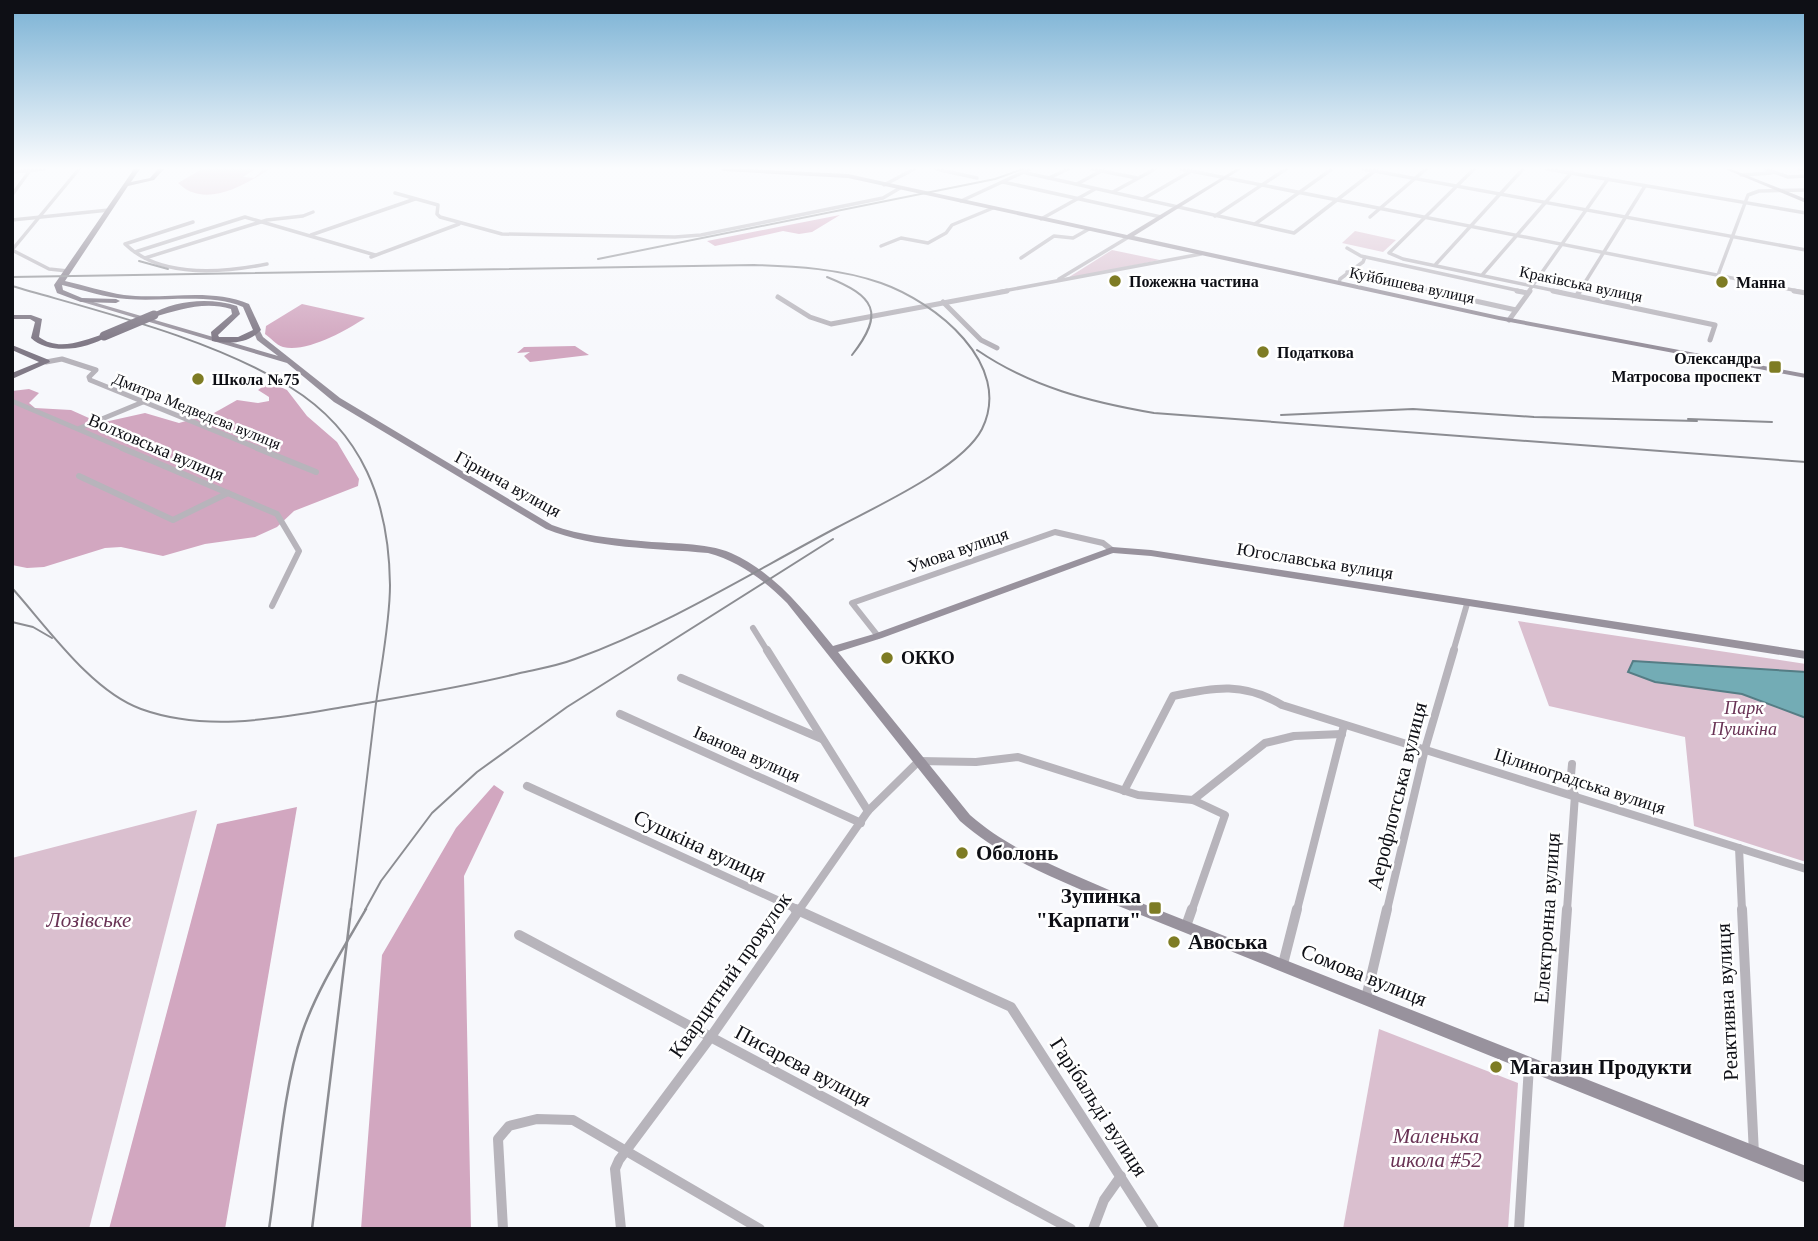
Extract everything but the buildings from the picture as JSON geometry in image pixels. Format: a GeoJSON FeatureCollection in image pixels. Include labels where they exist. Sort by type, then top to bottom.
{"type":"FeatureCollection","features":[{"type":"Feature","properties":{"kind":"main road"},"geometry":{"type":"LineString","coordinates":[[61,282],[97,227]]}},
{"type":"Feature","properties":{"kind":"main road","name":"Куйбишева вулиця"},"geometry":{"type":"LineString","coordinates":[[1079,227],[1509,320],[1806,376]]}},
{"type":"Feature","properties":{"kind":"main road"},"geometry":{"type":"LineString","coordinates":[[1127,237],[1143,227]]}},
{"type":"Feature","properties":{"kind":"main road","name":"Гірнича вулиця"},"geometry":{"type":"LineString","coordinates":[[292,363],[81,300],[57,288],[61,282],[124,297],[229,300],[246,306],[260,338],[292,363],[337,400],[549,527],[569,535],[598,540],[708,550],[727,555],[770,581],[801,612]]}},
{"type":"Feature","properties":{"kind":"main road"},"geometry":{"type":"LineString","coordinates":[[81,300],[96,292]]}},
{"type":"Feature","properties":{"kind":"main road"},"geometry":{"type":"LineString","coordinates":[[81,300],[162,303],[164,306],[154,315]]}},
{"type":"Feature","properties":{"kind":"main road"},"geometry":{"type":"LineString","coordinates":[[12,317],[37,319],[40,324],[35,338],[47,345],[76,344],[104,336],[154,315],[199,304],[222,304],[234,308],[234,319],[214,334],[217,340],[247,337],[257,330]]}},
{"type":"Feature","properties":{"kind":"main road"},"geometry":{"type":"LineString","coordinates":[[12,347],[43,363]]}},
{"type":"Feature","properties":{"kind":"main road"},"geometry":{"type":"LineString","coordinates":[[12,376],[43,363]]}},
{"type":"Feature","properties":{"kind":"main road","name":"Югославська вулиця"},"geometry":{"type":"LineString","coordinates":[[831,650],[878,636],[1112,550],[1151,553],[1806,655]]}},
{"type":"Feature","properties":{"kind":"main road","name":"Сомова вулиця"},"geometry":{"type":"LineString","coordinates":[[801,612],[965,818],[978,831],[1002,846],[1111,897],[1806,1175]]}},
{"type":"Feature","properties":{"kind":"street"},"geometry":{"type":"LineString","coordinates":[[31,227],[12,250],[49,269],[68,271]]}},
{"type":"Feature","properties":{"kind":"street"},"geometry":{"type":"LineString","coordinates":[[184,227],[125,243],[127,248],[148,262],[167,265],[202,270],[267,264]]}},
{"type":"Feature","properties":{"kind":"street"},"geometry":{"type":"LineString","coordinates":[[135,252],[214,227]]}},
{"type":"Feature","properties":{"kind":"street"},"geometry":{"type":"LineString","coordinates":[[145,258],[244,227]]}},
{"type":"Feature","properties":{"kind":"street"},"geometry":{"type":"LineString","coordinates":[[283,227],[373,256],[451,227]]}},
{"type":"Feature","properties":{"kind":"street"},"geometry":{"type":"LineString","coordinates":[[310,235],[334,227]]}},
{"type":"Feature","properties":{"kind":"street"},"geometry":{"type":"LineString","coordinates":[[472,227],[502,234],[675,237],[741,227]]}},
{"type":"Feature","properties":{"kind":"street"},"geometry":{"type":"LineString","coordinates":[[881,246],[901,238],[928,243],[946,233],[951,227]]}},
{"type":"Feature","properties":{"kind":"street"},"geometry":{"type":"LineString","coordinates":[[1268,227],[1294,233],[1302,227]]}},
{"type":"Feature","properties":{"kind":"street","name":"Краківська вулиця"},"geometry":{"type":"LineString","coordinates":[[1415,227],[1389,251],[1406,260],[1436,264],[1715,325],[1710,340]]}},
{"type":"Feature","properties":{"kind":"street"},"geometry":{"type":"LineString","coordinates":[[1436,264],[1469,227]]}},
{"type":"Feature","properties":{"kind":"street"},"geometry":{"type":"LineString","coordinates":[[1474,227],[1806,293]]}},
{"type":"Feature","properties":{"kind":"street"},"geometry":{"type":"LineString","coordinates":[[1483,274],[1526,227]]}},
{"type":"Feature","properties":{"kind":"street"},"geometry":{"type":"LineString","coordinates":[[1509,320],[1575,227]]}},
{"type":"Feature","properties":{"kind":"street"},"geometry":{"type":"LineString","coordinates":[[1577,295],[1621,227]]}},
{"type":"Feature","properties":{"kind":"street"},"geometry":{"type":"LineString","coordinates":[[1682,227],[1806,250]]}},
{"type":"Feature","properties":{"kind":"street"},"geometry":{"type":"LineString","coordinates":[[1718,275],[1736,227]]}},
{"type":"Feature","properties":{"kind":"street"},"geometry":{"type":"LineString","coordinates":[[1021,258],[1057,236],[1073,238],[1089,229]]}},
{"type":"Feature","properties":{"kind":"street"},"geometry":{"type":"LineString","coordinates":[[1053,283],[1127,237]]}},
{"type":"Feature","properties":{"kind":"street"},"geometry":{"type":"LineString","coordinates":[[1347,248],[1365,257],[1527,293]]}},
{"type":"Feature","properties":{"kind":"street"},"geometry":{"type":"LineString","coordinates":[[778,298],[805,314],[831,324],[1201,254]]}},
{"type":"Feature","properties":{"kind":"street"},"geometry":{"type":"LineString","coordinates":[[1339,283],[1347,272],[1363,262],[1365,257]]}},
{"type":"Feature","properties":{"kind":"street"},"geometry":{"type":"LineString","coordinates":[[1347,272],[1516,310]]}},
{"type":"Feature","properties":{"kind":"street"},"geometry":{"type":"LineString","coordinates":[[943,302],[981,340],[997,348]]}},
{"type":"Feature","properties":{"kind":"street","name":"Дмитра Медведєва вулиця"},"geometry":{"type":"LineString","coordinates":[[43,363],[62,359],[96,370],[89,377],[90,380],[316,472]]}},
{"type":"Feature","properties":{"kind":"street","name":"Волховська вулиця"},"geometry":{"type":"LineString","coordinates":[[12,401],[278,514],[293,546],[299,551],[272,606]]}},
{"type":"Feature","properties":{"kind":"street"},"geometry":{"type":"LineString","coordinates":[[80,428],[143,402]]}},
{"type":"Feature","properties":{"kind":"street"},"geometry":{"type":"LineString","coordinates":[[79,476],[173,520],[228,493]]}},
{"type":"Feature","properties":{"kind":"street","name":"Умова вулиця"},"geometry":{"type":"LineString","coordinates":[[878,636],[852,603],[1055,532],[1103,543],[1112,550]]}},
{"type":"Feature","properties":{"kind":"street","name":"Аерофлотська вулиця"},"geometry":{"type":"LineString","coordinates":[[1366,998],[1425,749],[1467,604]]}},
{"type":"Feature","properties":{"kind":"street"},"geometry":{"type":"LineString","coordinates":[[753,628],[868,811]]}},
{"type":"Feature","properties":{"kind":"street"},"geometry":{"type":"LineString","coordinates":[[681,678],[822,739]]}},
{"type":"Feature","properties":{"kind":"street","name":"Цілиноградська вулиця"},"geometry":{"type":"LineString","coordinates":[[1124,790],[1175,694],[1189,694],[1226,686],[1264,694],[1282,705],[1343,729],[1425,749],[1806,869]]}},
{"type":"Feature","properties":{"kind":"street","name":"Іванова вулиця"},"geometry":{"type":"LineString","coordinates":[[620,714],[861,823]]}},
{"type":"Feature","properties":{"kind":"street"},"geometry":{"type":"LineString","coordinates":[[1193,800],[1265,744],[1294,736],[1343,729],[1283,964]]}},
{"type":"Feature","properties":{"kind":"street"},"geometry":{"type":"LineString","coordinates":[[919,761],[976,762],[1018,757],[1138,795],[1193,800],[1224,815],[1186,926]]}},
{"type":"Feature","properties":{"kind":"street","name":"Кварцитний провулок"},"geometry":{"type":"LineString","coordinates":[[621,1229],[615,1169],[868,811],[919,761]]}},
{"type":"Feature","properties":{"kind":"street","name":"Електронна вулиця"},"geometry":{"type":"LineString","coordinates":[[1555,1076],[1575,795],[1570,786],[1572,764]]}},
{"type":"Feature","properties":{"kind":"street","name":"Сушкіна вулиця"},"geometry":{"type":"LineString","coordinates":[[527,786],[1011,1007]]}},
{"type":"Feature","properties":{"kind":"street","name":"Реактивна вулиця"},"geometry":{"type":"LineString","coordinates":[[1739,848],[1754,1154]]}},
{"type":"Feature","properties":{"kind":"street","name":"Писарєва вулиця"},"geometry":{"type":"LineString","coordinates":[[519,935],[1070,1229]]}},
{"type":"Feature","properties":{"kind":"street","name":"Гарібальді вулиця"},"geometry":{"type":"LineString","coordinates":[[1011,1007],[1154,1229]]}},
{"type":"Feature","properties":{"kind":"street"},"geometry":{"type":"LineString","coordinates":[[1518,1229],[1529,1066]]}},
{"type":"Feature","properties":{"kind":"street"},"geometry":{"type":"LineString","coordinates":[[503,1229],[498,1139],[509,1126],[537,1119],[573,1120],[760,1229]]}},
{"type":"Feature","properties":{"kind":"street"},"geometry":{"type":"LineString","coordinates":[[1093,1229],[1104,1200],[1121,1176]]}},
{"type":"Feature","properties":{"kind":"green space"},"geometry":{"type":"Polygon","coordinates":[[[1355,231],[1396,240],[1383,252],[1342,243],[1355,231]]]}},
{"type":"Feature","properties":{"kind":"green space"},"geometry":{"type":"Polygon","coordinates":[[[1112,250],[1160,260],[1066,279],[1112,250]]]}},
{"type":"Feature","properties":{"kind":"green space","name":"Парк Пушкіна"},"geometry":{"type":"Polygon","coordinates":[[[1518,621],[1806,664],[1806,862],[1694,826],[1685,737],[1549,706],[1518,621]]]}},
{"type":"Feature","properties":{"kind":"green space","name":"Лозівське"},"geometry":{"type":"Polygon","coordinates":[[[197,810],[89,1229],[12,1229],[12,858],[197,810]]]}},
{"type":"Feature","properties":{"kind":"green space","name":"Маленька школа #52"},"geometry":{"type":"Polygon","coordinates":[[[1379,1029],[1518,1083],[1508,1229],[1343,1229],[1379,1029]]]}},
{"type":"Feature","properties":{"kind":"shaded area"},"geometry":{"type":"Polygon","coordinates":[[[779,227],[820,227],[812,232],[799,234],[783,231],[715,246],[707,241],[779,227]]]}},
{"type":"Feature","properties":{"kind":"shaded area"},"geometry":{"type":"Polygon","coordinates":[[[302,304],[365,318],[337,334],[303,347],[283,347],[265,334],[266,326],[302,304]]]}},
{"type":"Feature","properties":{"kind":"shaded area"},"geometry":{"type":"Polygon","coordinates":[[[575,346],[589,355],[530,362],[524,356],[530,352],[517,353],[524,347],[575,346]]]}},
{"type":"Feature","properties":{"kind":"shaded area"},"geometry":{"type":"Polygon","coordinates":[[[265,385],[276,385],[287,390],[307,416],[337,442],[359,479],[358,486],[294,511],[277,527],[255,537],[205,544],[163,556],[121,547],[105,548],[44,567],[12,565],[12,391],[29,389],[39,393],[29,403],[35,408],[71,410],[100,423],[145,413],[179,423],[214,413],[237,400],[258,403],[269,401],[269,397],[258,390],[265,385]]]}},
{"type":"Feature","properties":{"kind":"shaded area"},"geometry":{"type":"Polygon","coordinates":[[[494,785],[504,792],[464,876],[471,1229],[361,1229],[382,955],[456,828],[494,785]]]}},
{"type":"Feature","properties":{"kind":"shaded area"},"geometry":{"type":"Polygon","coordinates":[[[297,807],[225,1229],[109,1229],[217,824],[297,807]]]}},
{"type":"Feature","properties":{"kind":"water"},"geometry":{"type":"Polygon","coordinates":[[[1633,661],[1806,672],[1806,718],[1742,694],[1655,682],[1628,672],[1633,661]]]}},
{"type":"Feature","properties":{"kind":"railway"},"geometry":{"type":"LineString","coordinates":[[598,259],[757,227]]}},
{"type":"Feature","properties":{"kind":"railway"},"geometry":{"type":"LineString","coordinates":[[139,261],[168,269]]}},
{"type":"Feature","properties":{"kind":"railway"},"geometry":{"type":"LineString","coordinates":[[12,277],[786,266],[850,274],[902,292],[945,320],[964,339],[978,359],[987,381],[989,405],[982,429],[972,444],[956,458],[894,498],[708,598],[609,646],[548,667],[376,701]]}},
{"type":"Feature","properties":{"kind":"railway"},"geometry":{"type":"LineString","coordinates":[[827,277],[856,291],[870,307],[869,327],[852,355]]}},
{"type":"Feature","properties":{"kind":"railway"},"geometry":{"type":"LineString","coordinates":[[12,286],[118,316],[226,354],[290,387],[336,425],[367,472],[384,525],[390,600],[376,701]]}},
{"type":"Feature","properties":{"kind":"railway"},"geometry":{"type":"LineString","coordinates":[[977,350],[1018,374],[1062,391],[1107,404],[1154,413],[1806,462]]}},
{"type":"Feature","properties":{"kind":"railway"},"geometry":{"type":"LineString","coordinates":[[1281,415],[1413,409],[1534,417],[1697,421]]}},
{"type":"Feature","properties":{"kind":"railway"},"geometry":{"type":"LineString","coordinates":[[1688,419],[1772,422]]}},
{"type":"Feature","properties":{"kind":"railway"},"geometry":{"type":"LineString","coordinates":[[365,910],[381,881],[432,813],[477,772],[567,707],[833,539]]}},
{"type":"Feature","properties":{"kind":"railway"},"geometry":{"type":"LineString","coordinates":[[12,588],[87,673],[123,700],[141,709],[165,716],[214,722],[264,719],[376,701]]}},
{"type":"Feature","properties":{"kind":"railway"},"geometry":{"type":"LineString","coordinates":[[12,622],[33,627],[52,638]]}},
{"type":"Feature","properties":{"kind":"railway"},"geometry":{"type":"LineString","coordinates":[[351,910],[376,701]]}},
{"type":"Feature","properties":{"kind":"railway"},"geometry":{"type":"LineString","coordinates":[[347,942],[351,909]]}},
{"type":"Feature","properties":{"kind":"railway"},"geometry":{"type":"LineString","coordinates":[[347,942],[366,909]]}},
{"type":"Feature","properties":{"kind":"railway"},"geometry":{"type":"LineString","coordinates":[[269,1229],[295,1055],[308,1017],[347,942]]}},
{"type":"Feature","properties":{"kind":"railway"},"geometry":{"type":"LineString","coordinates":[[312,1229],[347,942]]}},
{"type":"Feature","properties":{"kind":"place","name":"Пожежна частина"},"geometry":{"type":"Point","coordinates":[1115,281]}},
{"type":"Feature","properties":{"kind":"place","name":"Манна"},"geometry":{"type":"Point","coordinates":[1722,282]}},
{"type":"Feature","properties":{"kind":"place","name":"Податкова"},"geometry":{"type":"Point","coordinates":[1263,352]}},
{"type":"Feature","properties":{"kind":"place","name":"Олександра Матросова проспект"},"geometry":{"type":"Point","coordinates":[1775,367]}},
{"type":"Feature","properties":{"kind":"place","name":"Школа №75"},"geometry":{"type":"Point","coordinates":[198,379]}},
{"type":"Feature","properties":{"kind":"place","name":"ОККО"},"geometry":{"type":"Point","coordinates":[887,658]}},
{"type":"Feature","properties":{"kind":"place","name":"Оболонь"},"geometry":{"type":"Point","coordinates":[962,853]}},
{"type":"Feature","properties":{"kind":"place","name":"Зупинка \"Карпати\""},"geometry":{"type":"Point","coordinates":[1155,908]}},
{"type":"Feature","properties":{"kind":"place","name":"Авоська"},"geometry":{"type":"Point","coordinates":[1174,942]}},
{"type":"Feature","properties":{"kind":"place","name":"Магазин Продукти"},"geometry":{"type":"Point","coordinates":[1496,1067]}}]}
